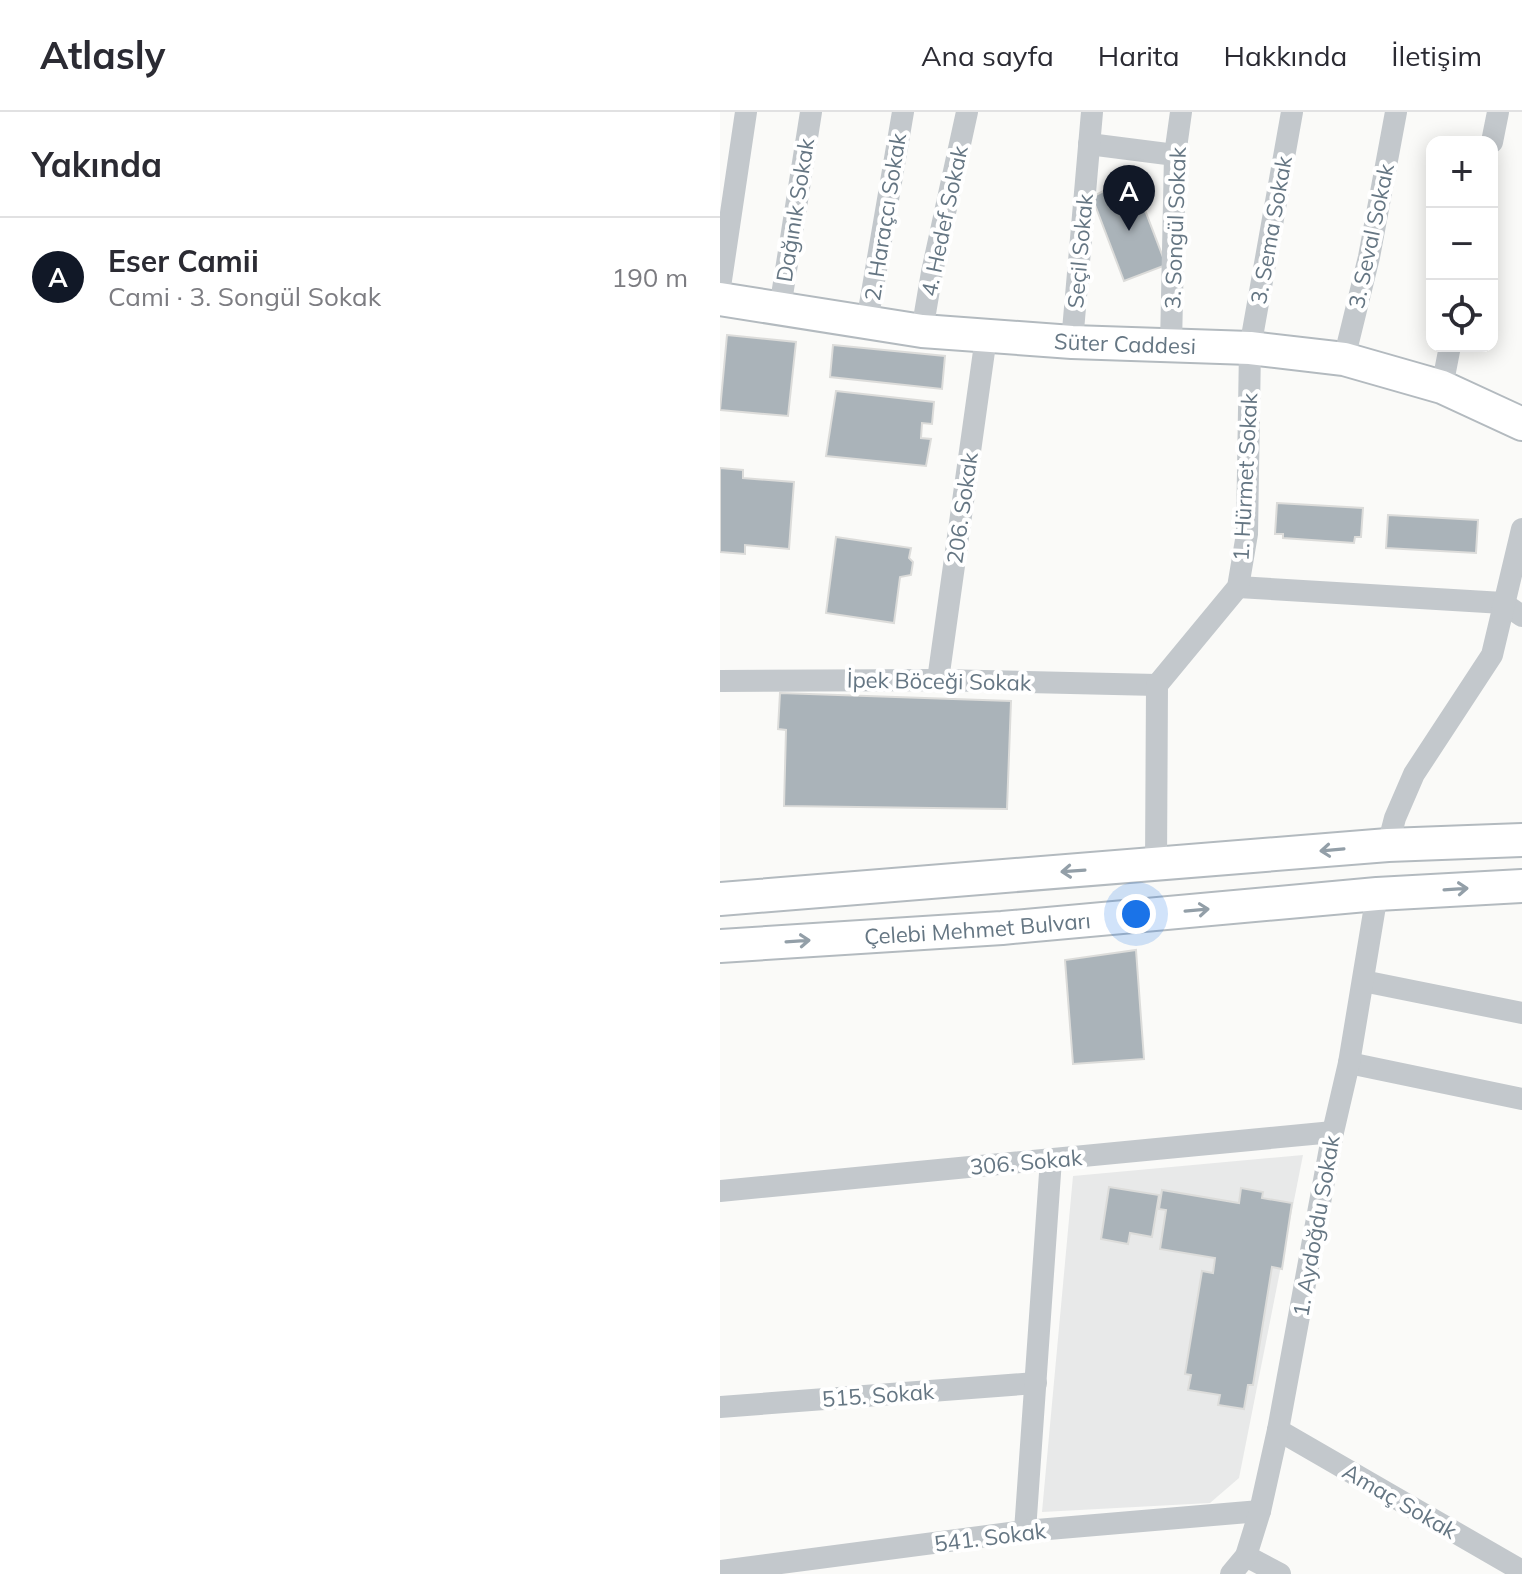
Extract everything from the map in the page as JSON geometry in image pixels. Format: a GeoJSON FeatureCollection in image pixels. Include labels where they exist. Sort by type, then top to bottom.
{"type":"FeatureCollection","features":[{"type":"Feature","properties":{"kind":"main road","name":"Süter Caddesi"},"geometry":{"type":"LineString","coordinates":[[720,299],[922,331],[1072,342],[1250,348],[1344,359],[1442,387],[1522,424]]}},
{"type":"Feature","properties":{"kind":"main road"},"geometry":{"type":"LineString","coordinates":[[720,899],[1388,845],[1522,840]]}},
{"type":"Feature","properties":{"kind":"main road","name":"Çelebi Mehmet Bulvarı"},"geometry":{"type":"LineString","coordinates":[[720,946],[1002,928],[1377,894],[1522,886]]}},
{"type":"Feature","properties":{"kind":"street"},"geometry":{"type":"LineString","coordinates":[[720,287],[746,112]]}},
{"type":"Feature","properties":{"kind":"street","name":"Dağınık Sokak"},"geometry":{"type":"LineString","coordinates":[[780,308],[811,112]]}},
{"type":"Feature","properties":{"kind":"street","name":"2. Haraçcı Sokak"},"geometry":{"type":"LineString","coordinates":[[867,322],[903,112]]}},
{"type":"Feature","properties":{"kind":"street","name":"4. Hedef Sokak"},"geometry":{"type":"LineString","coordinates":[[922,331],[967,112]]}},
{"type":"Feature","properties":{"kind":"street","name":"Seçil Sokak"},"geometry":{"type":"LineString","coordinates":[[1072,342],[1092,112]]}},
{"type":"Feature","properties":{"kind":"street","name":"3. Songül Sokak"},"geometry":{"type":"LineString","coordinates":[[1171,345],[1175,155],[1181,112]]}},
{"type":"Feature","properties":{"kind":"street","name":"3. Sema Sokak"},"geometry":{"type":"LineString","coordinates":[[1250,348],[1292,112]]}},
{"type":"Feature","properties":{"kind":"street","name":"3. Seval Sokak"},"geometry":{"type":"LineString","coordinates":[[1344,359],[1369,257],[1396,112]]}},
{"type":"Feature","properties":{"kind":"street"},"geometry":{"type":"LineString","coordinates":[[1493,136],[1498,112]]}},
{"type":"Feature","properties":{"kind":"street"},"geometry":{"type":"LineString","coordinates":[[1089,144],[1175,155]]}},
{"type":"Feature","properties":{"kind":"street","name":"206. Sokak"},"geometry":{"type":"LineString","coordinates":[[938,680],[986,337]]}},
{"type":"Feature","properties":{"kind":"street","name":"1. Hürmet Sokak"},"geometry":{"type":"LineString","coordinates":[[1157,685],[1238,587],[1247,534],[1250,348]]}},
{"type":"Feature","properties":{"kind":"street"},"geometry":{"type":"LineString","coordinates":[[1442,387],[1449,352]]}},
{"type":"Feature","properties":{"kind":"street"},"geometry":{"type":"LineString","coordinates":[[1388,845],[1395,818],[1414,774],[1492,655],[1513,610],[1522,529]]}},
{"type":"Feature","properties":{"kind":"street"},"geometry":{"type":"LineString","coordinates":[[1238,587],[1513,610]]}},
{"type":"Feature","properties":{"kind":"street","name":"İpek Böceği Sokak"},"geometry":{"type":"LineString","coordinates":[[720,681],[938,680],[1157,685]]}},
{"type":"Feature","properties":{"kind":"street"},"geometry":{"type":"LineString","coordinates":[[1156,865],[1157,685]]}},
{"type":"Feature","properties":{"kind":"street","name":"1. Aydoğdu Sokak"},"geometry":{"type":"LineString","coordinates":[[1246,1556],[1260,1511],[1278,1430],[1333,1132],[1349,1063],[1377,894]]}},
{"type":"Feature","properties":{"kind":"street"},"geometry":{"type":"LineString","coordinates":[[1363,981],[1522,1013]]}},
{"type":"Feature","properties":{"kind":"street"},"geometry":{"type":"LineString","coordinates":[[1349,1063],[1522,1099]]}},
{"type":"Feature","properties":{"kind":"street","name":"306. Sokak"},"geometry":{"type":"LineString","coordinates":[[720,1191],[1333,1132]]}},
{"type":"Feature","properties":{"kind":"street"},"geometry":{"type":"LineString","coordinates":[[1025,1531],[1051,1159]]}},
{"type":"Feature","properties":{"kind":"street","name":"515. Sokak"},"geometry":{"type":"LineString","coordinates":[[720,1407],[1036,1383]]}},
{"type":"Feature","properties":{"kind":"street","name":"Amaç Sokak"},"geometry":{"type":"LineString","coordinates":[[1278,1430],[1522,1571]]}},
{"type":"Feature","properties":{"kind":"street","name":"541. Sokak"},"geometry":{"type":"LineString","coordinates":[[720,1571],[1025,1531],[1260,1511]]}},
{"type":"Feature","properties":{"kind":"street"},"geometry":{"type":"LineString","coordinates":[[1231,1574],[1246,1556],[1280,1574]]}},
{"type":"Feature","properties":{"kind":"shaded area"},"geometry":{"type":"Polygon","coordinates":[[[1303,1155],[1239,1478],[1210,1503],[1042,1512],[1073,1176],[1303,1155]]]}},
{"type":"Feature","properties":{"kind":"building"},"geometry":{"type":"Polygon","coordinates":[[[1132,176],[1166,265],[1124,281],[1092,197],[1132,176]]]}},
{"type":"Feature","properties":{"kind":"building"},"geometry":{"type":"Polygon","coordinates":[[[727,335],[796,342],[788,416],[720,410],[727,335]]]}},
{"type":"Feature","properties":{"kind":"building"},"geometry":{"type":"Polygon","coordinates":[[[833,345],[945,356],[942,389],[830,377],[833,345]]]}},
{"type":"Feature","properties":{"kind":"building"},"geometry":{"type":"Polygon","coordinates":[[[836,391],[934,402],[932,424],[922,423],[921,438],[931,439],[926,466],[826,456],[836,391]]]}},
{"type":"Feature","properties":{"kind":"building"},"geometry":{"type":"Polygon","coordinates":[[[720,468],[743,470],[743,478],[794,482],[789,549],[745,545],[745,554],[720,552],[720,468]]]}},
{"type":"Feature","properties":{"kind":"building"},"geometry":{"type":"Polygon","coordinates":[[[1277,503],[1363,508],[1361,537],[1355,537],[1354,543],[1283,538],[1283,534],[1275,534],[1277,503]]]}},
{"type":"Feature","properties":{"kind":"building"},"geometry":{"type":"Polygon","coordinates":[[[1388,515],[1478,520],[1476,553],[1386,548],[1388,515]]]}},
{"type":"Feature","properties":{"kind":"building"},"geometry":{"type":"Polygon","coordinates":[[[836,537],[911,548],[911,575],[900,577],[894,623],[826,613],[836,537]]]}},
{"type":"Feature","properties":{"kind":"building"},"geometry":{"type":"Polygon","coordinates":[[[780,693],[1011,701],[1007,809],[784,806],[786,730],[778,729],[780,693]]]}},
{"type":"Feature","properties":{"kind":"building"},"geometry":{"type":"Polygon","coordinates":[[[1136,950],[1144,1059],[1073,1064],[1065,960],[1136,950]]]}},
{"type":"Feature","properties":{"kind":"building"},"geometry":{"type":"Polygon","coordinates":[[[1109,1187],[1159,1195],[1152,1237],[1130,1233],[1128,1244],[1101,1239],[1109,1187]]]}},
{"type":"Feature","properties":{"kind":"building"},"geometry":{"type":"Polygon","coordinates":[[[1241,1188],[1263,1192],[1262,1198],[1292,1203],[1282,1269],[1272,1267],[1253,1385],[1248,1385],[1244,1409],[1218,1405],[1220,1395],[1188,1390],[1191,1375],[1185,1374],[1202,1271],[1213,1273],[1215,1258],[1160,1249],[1166,1210],[1159,1209],[1162,1190],[1239,1203],[1241,1188]]]}},
{"type":"Feature","properties":{"kind":"place","name":"Eser Camii"},"geometry":{"type":"Point","coordinates":[1129,231]}}]}
